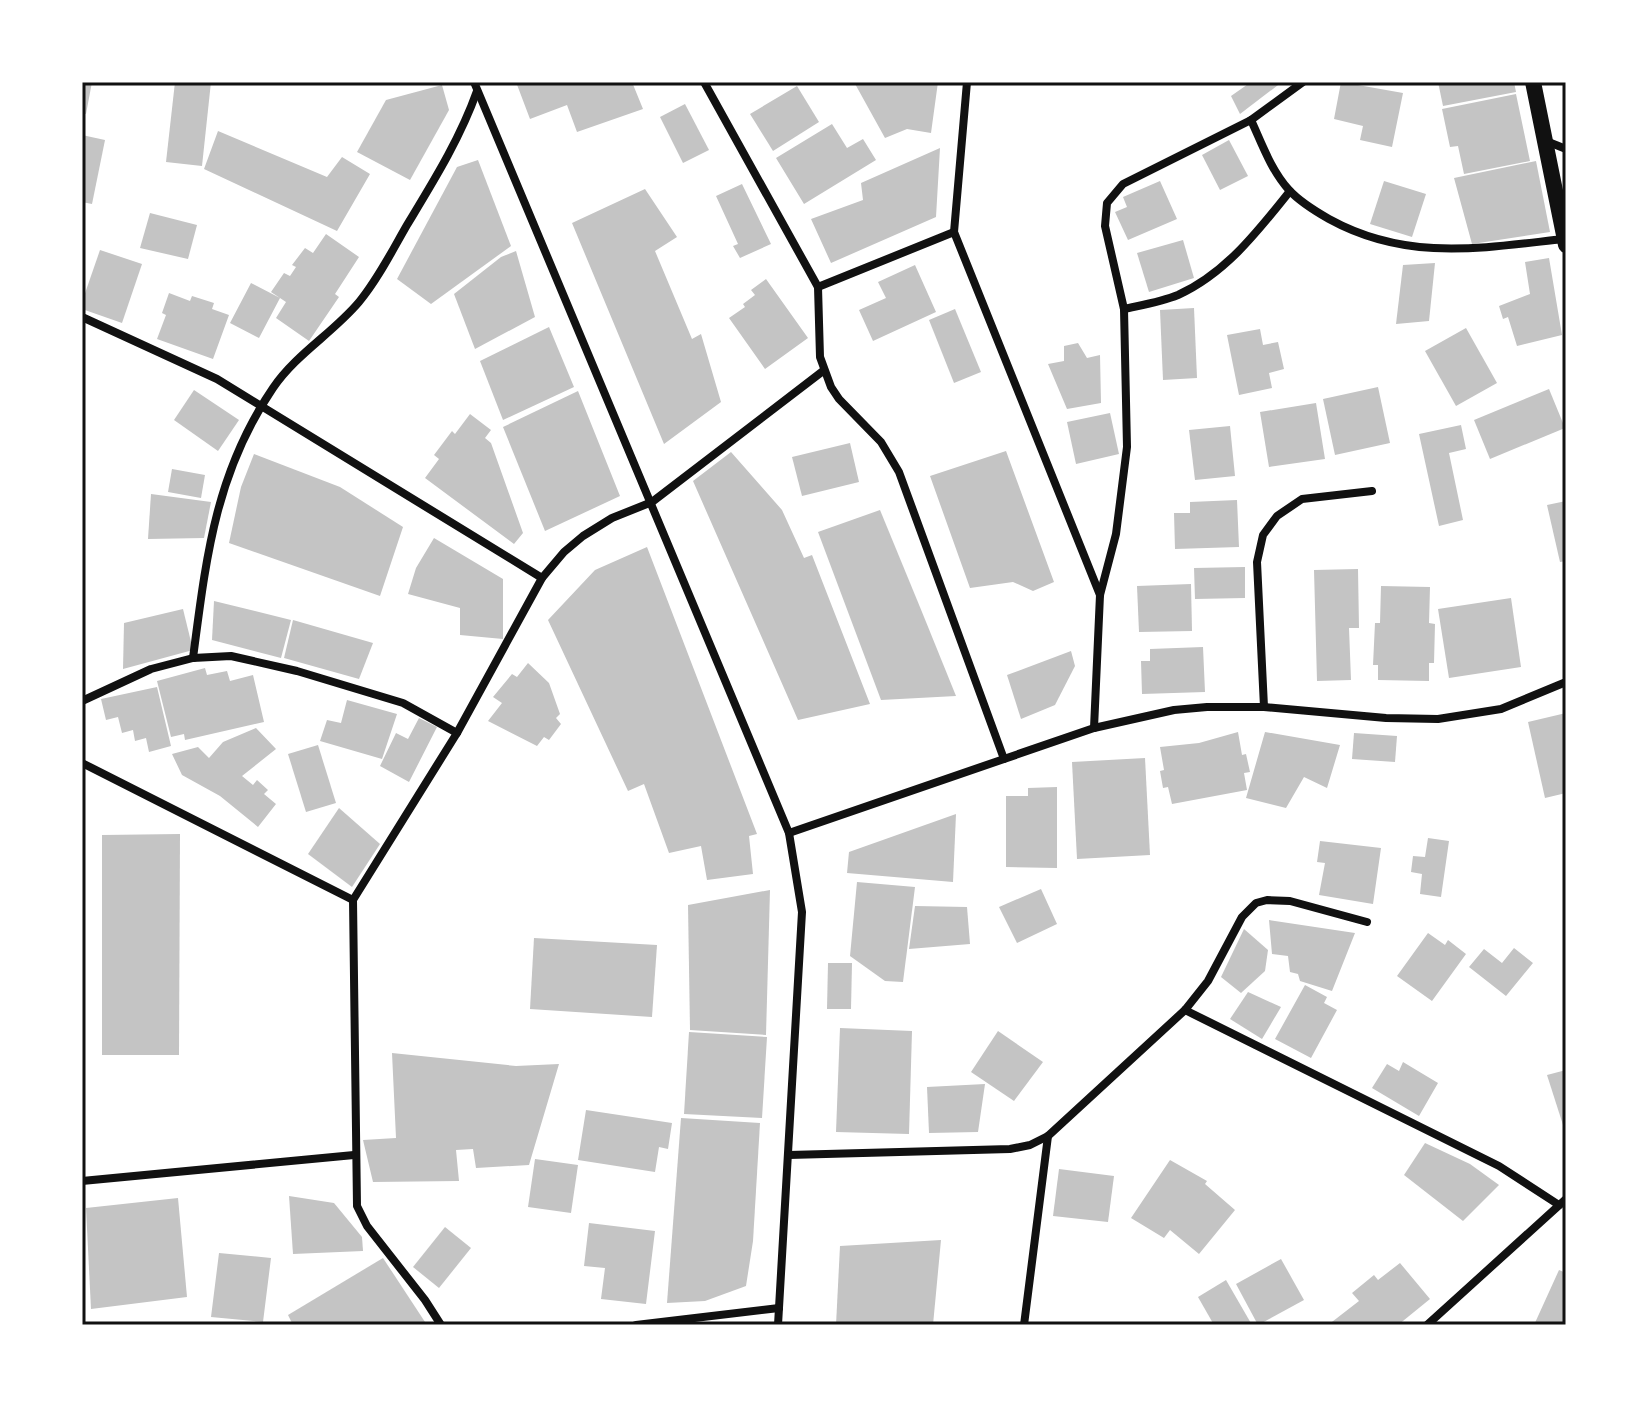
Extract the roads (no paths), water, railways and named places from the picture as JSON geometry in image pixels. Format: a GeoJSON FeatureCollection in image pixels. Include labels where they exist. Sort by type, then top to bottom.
{"type":"FeatureCollection","features":[{"type":"Feature","properties":{"kind":"main road"},"geometry":{"type":"LineString","coordinates":[[1533,82],[1566,242]]}},
{"type":"Feature","properties":{"kind":"street"},"geometry":{"type":"LineString","coordinates":[[704,82],[818,287],[818,344],[823,371],[839,399],[881,442],[899,472],[1004,759]]}},
{"type":"Feature","properties":{"kind":"street"},"geometry":{"type":"LineString","coordinates":[[967,82],[954,232],[1100,595]]}},
{"type":"Feature","properties":{"kind":"street"},"geometry":{"type":"LineString","coordinates":[[1094,728],[1100,595],[1116,534],[1125,473],[1127,421],[1124,309],[1105,226],[1105,210],[1111,195],[1123,184],[1251,120],[1303,82]]}},
{"type":"Feature","properties":{"kind":"street"},"geometry":{"type":"LineString","coordinates":[[193,658],[207,553],[218,503],[232,464],[273,386],[349,313],[372,285],[454,146],[476,87]]}},
{"type":"Feature","properties":{"kind":"street"},"geometry":{"type":"LineString","coordinates":[[476,87],[789,833],[802,912],[778,1325]]}},
{"type":"Feature","properties":{"kind":"street"},"geometry":{"type":"LineString","coordinates":[[1251,120],[1275,172],[1290,191],[1343,226],[1366,237],[1400,246],[1467,249],[1566,242]]}},
{"type":"Feature","properties":{"kind":"street"},"geometry":{"type":"LineString","coordinates":[[1546,141],[1566,149]]}},
{"type":"Feature","properties":{"kind":"street"},"geometry":{"type":"LineString","coordinates":[[1124,309],[1176,296],[1211,275],[1244,247],[1290,191]]}},
{"type":"Feature","properties":{"kind":"street"},"geometry":{"type":"LineString","coordinates":[[818,287],[954,232]]}},
{"type":"Feature","properties":{"kind":"street"},"geometry":{"type":"LineString","coordinates":[[82,317],[168,355],[262,406],[542,578]]}},
{"type":"Feature","properties":{"kind":"street"},"geometry":{"type":"LineString","coordinates":[[441,1325],[360,1215],[355,1196],[353,900],[457,733],[542,578],[564,552],[612,518],[652,502],[823,371]]}},
{"type":"Feature","properties":{"kind":"street"},"geometry":{"type":"LineString","coordinates":[[1264,707],[1257,562],[1263,535],[1277,516],[1302,499],[1372,491]]}},
{"type":"Feature","properties":{"kind":"street"},"geometry":{"type":"LineString","coordinates":[[82,701],[151,669],[193,658],[231,656],[297,671],[403,703],[457,733]]}},
{"type":"Feature","properties":{"kind":"street"},"geometry":{"type":"LineString","coordinates":[[789,833],[1094,728],[1174,710],[1264,707],[1412,719],[1459,717],[1501,709],[1566,682]]}},
{"type":"Feature","properties":{"kind":"street"},"geometry":{"type":"LineString","coordinates":[[82,763],[353,900]]}},
{"type":"Feature","properties":{"kind":"street"},"geometry":{"type":"LineString","coordinates":[[789,1155],[1010,1149],[1030,1145],[1048,1136],[1185,1010],[1208,981],[1242,917],[1256,903],[1290,901],[1367,922]]}},
{"type":"Feature","properties":{"kind":"street"},"geometry":{"type":"LineString","coordinates":[[1185,1010],[1499,1166],[1562,1202],[1427,1325]]}},
{"type":"Feature","properties":{"kind":"street"},"geometry":{"type":"LineString","coordinates":[[1024,1325],[1048,1136]]}},
{"type":"Feature","properties":{"kind":"street"},"geometry":{"type":"LineString","coordinates":[[82,1181],[354,1155]]}},
{"type":"Feature","properties":{"kind":"street"},"geometry":{"type":"LineString","coordinates":[[636,1325],[779,1308]]}}]}
